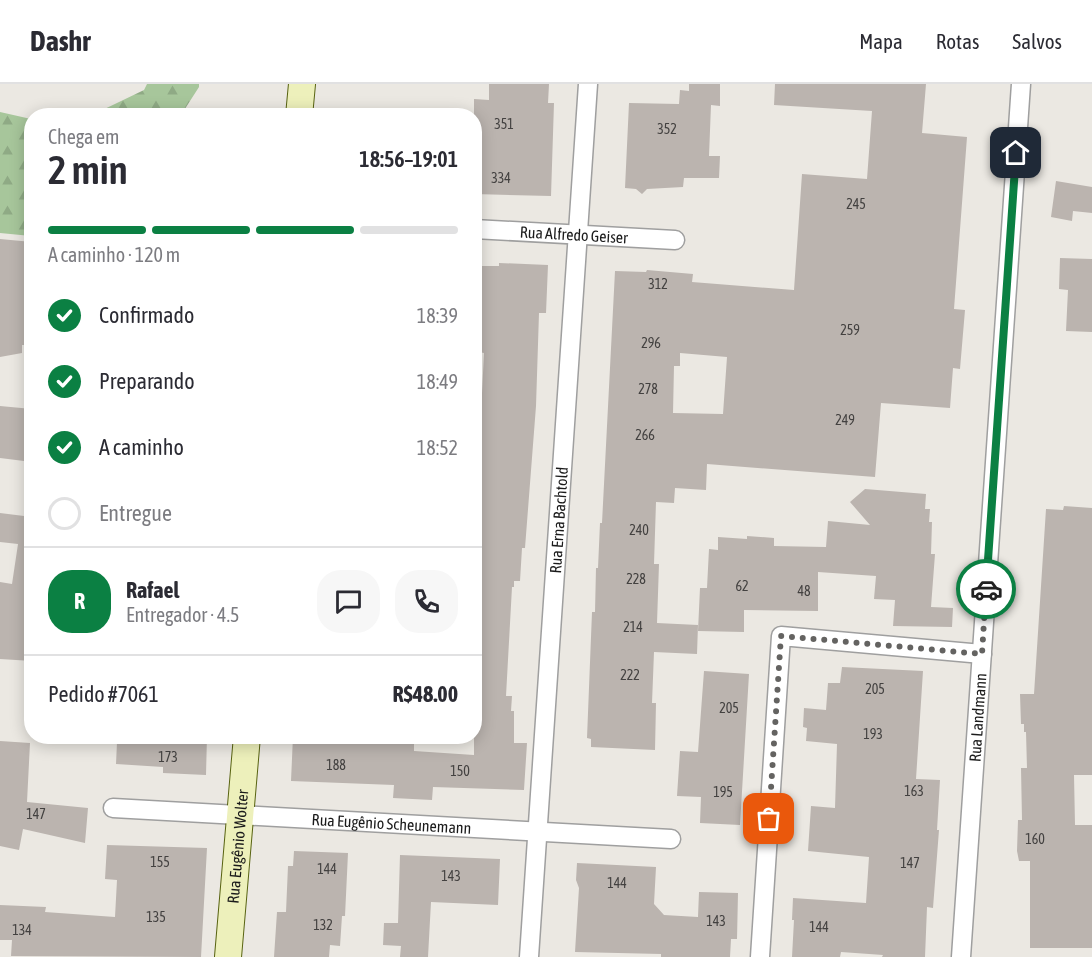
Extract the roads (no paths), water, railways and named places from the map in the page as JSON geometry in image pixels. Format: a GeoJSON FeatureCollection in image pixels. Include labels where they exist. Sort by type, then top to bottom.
{"type":"FeatureCollection","features":[{"type":"Feature","properties":{"kind":"street"},"geometry":{"type":"LineString","coordinates":[[300,108],[302,84]]}},
{"type":"Feature","properties":{"kind":"street","name":"Rua Erna Bachtold"},"geometry":{"type":"LineString","coordinates":[[529,957],[588,84]]}},
{"type":"Feature","properties":{"kind":"street","name":"Rua Landmann"},"geometry":{"type":"LineString","coordinates":[[961,957],[1021,84]]}},
{"type":"Feature","properties":{"kind":"street","name":"Rua Alfredo Geiser"},"geometry":{"type":"LineString","coordinates":[[482,229],[675,240]]}},
{"type":"Feature","properties":{"kind":"street"},"geometry":{"type":"LineString","coordinates":[[760,957],[781,636],[982,654]]}},
{"type":"Feature","properties":{"kind":"street","name":"Rua Eugênio Wolter"},"geometry":{"type":"LineString","coordinates":[[228,957],[246,744]]}},
{"type":"Feature","properties":{"kind":"street","name":"Rua Eugênio Scheunemann"},"geometry":{"type":"LineString","coordinates":[[113,808],[670,839]]}}]}
